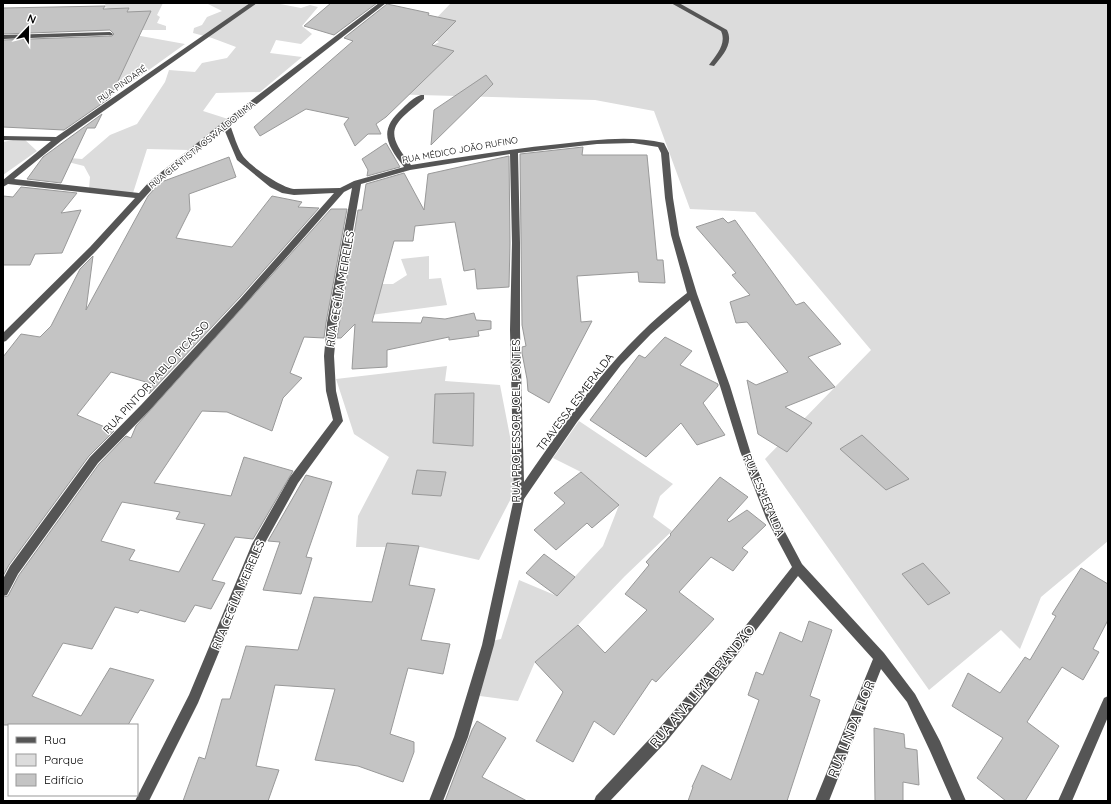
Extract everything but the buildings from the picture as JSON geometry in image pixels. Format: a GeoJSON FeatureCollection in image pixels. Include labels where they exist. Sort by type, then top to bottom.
{"type":"FeatureCollection","features":[{"type":"Feature","properties":{"kind":"street","name":"RUA PINDARÉ"},"geometry":{"type":"LineString","coordinates":[[5,183],[58,139],[254,3]]}},
{"type":"Feature","properties":{"kind":"street","name":"RUA CIENTISTA OSWALDO LIMA"},"geometry":{"type":"LineString","coordinates":[[3,339],[93,249],[152,184],[226,124],[383,3]]}},
{"type":"Feature","properties":{"kind":"street"},"geometry":{"type":"LineString","coordinates":[[674,3],[724,30],[727,34],[724,47],[712,65]]}},
{"type":"Feature","properties":{"kind":"street"},"geometry":{"type":"LineString","coordinates":[[3,37],[110,34]]}},
{"type":"Feature","properties":{"kind":"street"},"geometry":{"type":"LineString","coordinates":[[409,168],[392,144],[389,136],[390,128],[403,113],[421,97]]}},
{"type":"Feature","properties":{"kind":"street","name":"RUA MÉDICO JOÃO RUFINO"},"geometry":{"type":"LineString","coordinates":[[226,124],[240,158],[274,185],[285,191],[294,192],[341,190],[357,183],[409,168],[514,150],[568,144],[633,141],[661,145]]}},
{"type":"Feature","properties":{"kind":"street"},"geometry":{"type":"LineString","coordinates":[[3,138],[58,139]]}},
{"type":"Feature","properties":{"kind":"street","name":"RUA ESMERALDA"},"geometry":{"type":"LineString","coordinates":[[661,145],[665,153],[669,198],[675,236],[692,294],[725,386],[745,451],[772,518],[798,568],[880,656],[911,698],[935,746],[958,801]]}},
{"type":"Feature","properties":{"kind":"street","name":"RUA PROFESSOR JOEL PONTES"},"geometry":{"type":"LineString","coordinates":[[436,801],[461,737],[488,645],[519,498],[515,330],[516,243],[514,150]]}},
{"type":"Feature","properties":{"kind":"street"},"geometry":{"type":"LineString","coordinates":[[5,183],[140,196]]}},
{"type":"Feature","properties":{"kind":"street","name":"RUA CECÍLIA MEIRELES"},"geometry":{"type":"LineString","coordinates":[[142,801],[194,699],[256,548],[294,480],[338,421],[331,391],[329,356],[332,323],[357,183]]}},
{"type":"Feature","properties":{"kind":"street","name":"RUA PINTOR PABLO PICASSO"},"geometry":{"type":"LineString","coordinates":[[3,591],[22,558],[56,509],[94,460],[239,306],[341,190]]}},
{"type":"Feature","properties":{"kind":"street","name":"TRAVESSA ESMERALDA"},"geometry":{"type":"LineString","coordinates":[[519,498],[572,421],[608,373],[667,313],[692,294]]}},
{"type":"Feature","properties":{"kind":"street","name":"RUA ANA LIMA BRANDÃO"},"geometry":{"type":"LineString","coordinates":[[601,801],[661,737],[732,652],[798,568]]}},
{"type":"Feature","properties":{"kind":"street","name":"RUA LINDA FLOR"},"geometry":{"type":"LineString","coordinates":[[822,801],[880,656]]}},
{"type":"Feature","properties":{"kind":"street"},"geometry":{"type":"LineString","coordinates":[[1065,801],[1108,702]]}},
{"type":"Feature","properties":{"kind":"green space"},"geometry":{"type":"Polygon","coordinates":[[[106,3],[163,3],[157,15],[160,17],[157,23],[166,26],[166,30],[110,30],[122,22],[129,9],[111,9],[104,7],[106,3]]]}},
{"type":"Feature","properties":{"kind":"green space"},"geometry":{"type":"Polygon","coordinates":[[[206,3],[275,3],[301,8],[310,5],[318,7],[302,26],[312,34],[301,44],[276,40],[270,53],[302,57],[260,92],[216,93],[203,111],[228,119],[190,150],[147,149],[133,193],[89,189],[90,177],[84,166],[68,162],[58,157],[82,159],[110,135],[137,124],[165,82],[169,70],[195,72],[202,63],[227,58],[236,47],[193,33],[194,28],[202,25],[207,17],[222,11],[206,3]]]}},
{"type":"Feature","properties":{"kind":"green space"},"geometry":{"type":"Polygon","coordinates":[[[451,3],[1108,3],[1108,541],[1041,597],[1020,649],[1001,630],[929,690],[765,459],[871,350],[755,212],[690,209],[654,111],[595,100],[349,93],[439,42],[422,33],[451,3]]]}},
{"type":"Feature","properties":{"kind":"green space"},"geometry":{"type":"Polygon","coordinates":[[[124,33],[185,44],[128,85],[92,81],[107,38],[110,34],[124,33]]]}},
{"type":"Feature","properties":{"kind":"green space"},"geometry":{"type":"Polygon","coordinates":[[[23,138],[37,151],[3,175],[3,142],[23,138]]]}},
{"type":"Feature","properties":{"kind":"green space"},"geometry":{"type":"Polygon","coordinates":[[[429,256],[429,279],[441,278],[447,305],[340,319],[346,296],[383,284],[393,284],[407,275],[401,259],[429,256]]]}},
{"type":"Feature","properties":{"kind":"green space"},"geometry":{"type":"Polygon","coordinates":[[[447,366],[445,381],[500,385],[519,483],[479,560],[421,547],[356,547],[358,516],[389,457],[354,434],[336,379],[447,366]]]}},
{"type":"Feature","properties":{"kind":"green space"},"geometry":{"type":"Polygon","coordinates":[[[579,421],[673,484],[660,496],[653,517],[672,531],[625,576],[578,625],[535,662],[518,701],[480,696],[487,642],[501,639],[519,580],[557,596],[603,546],[619,505],[581,472],[553,458],[579,421]]]}}]}
